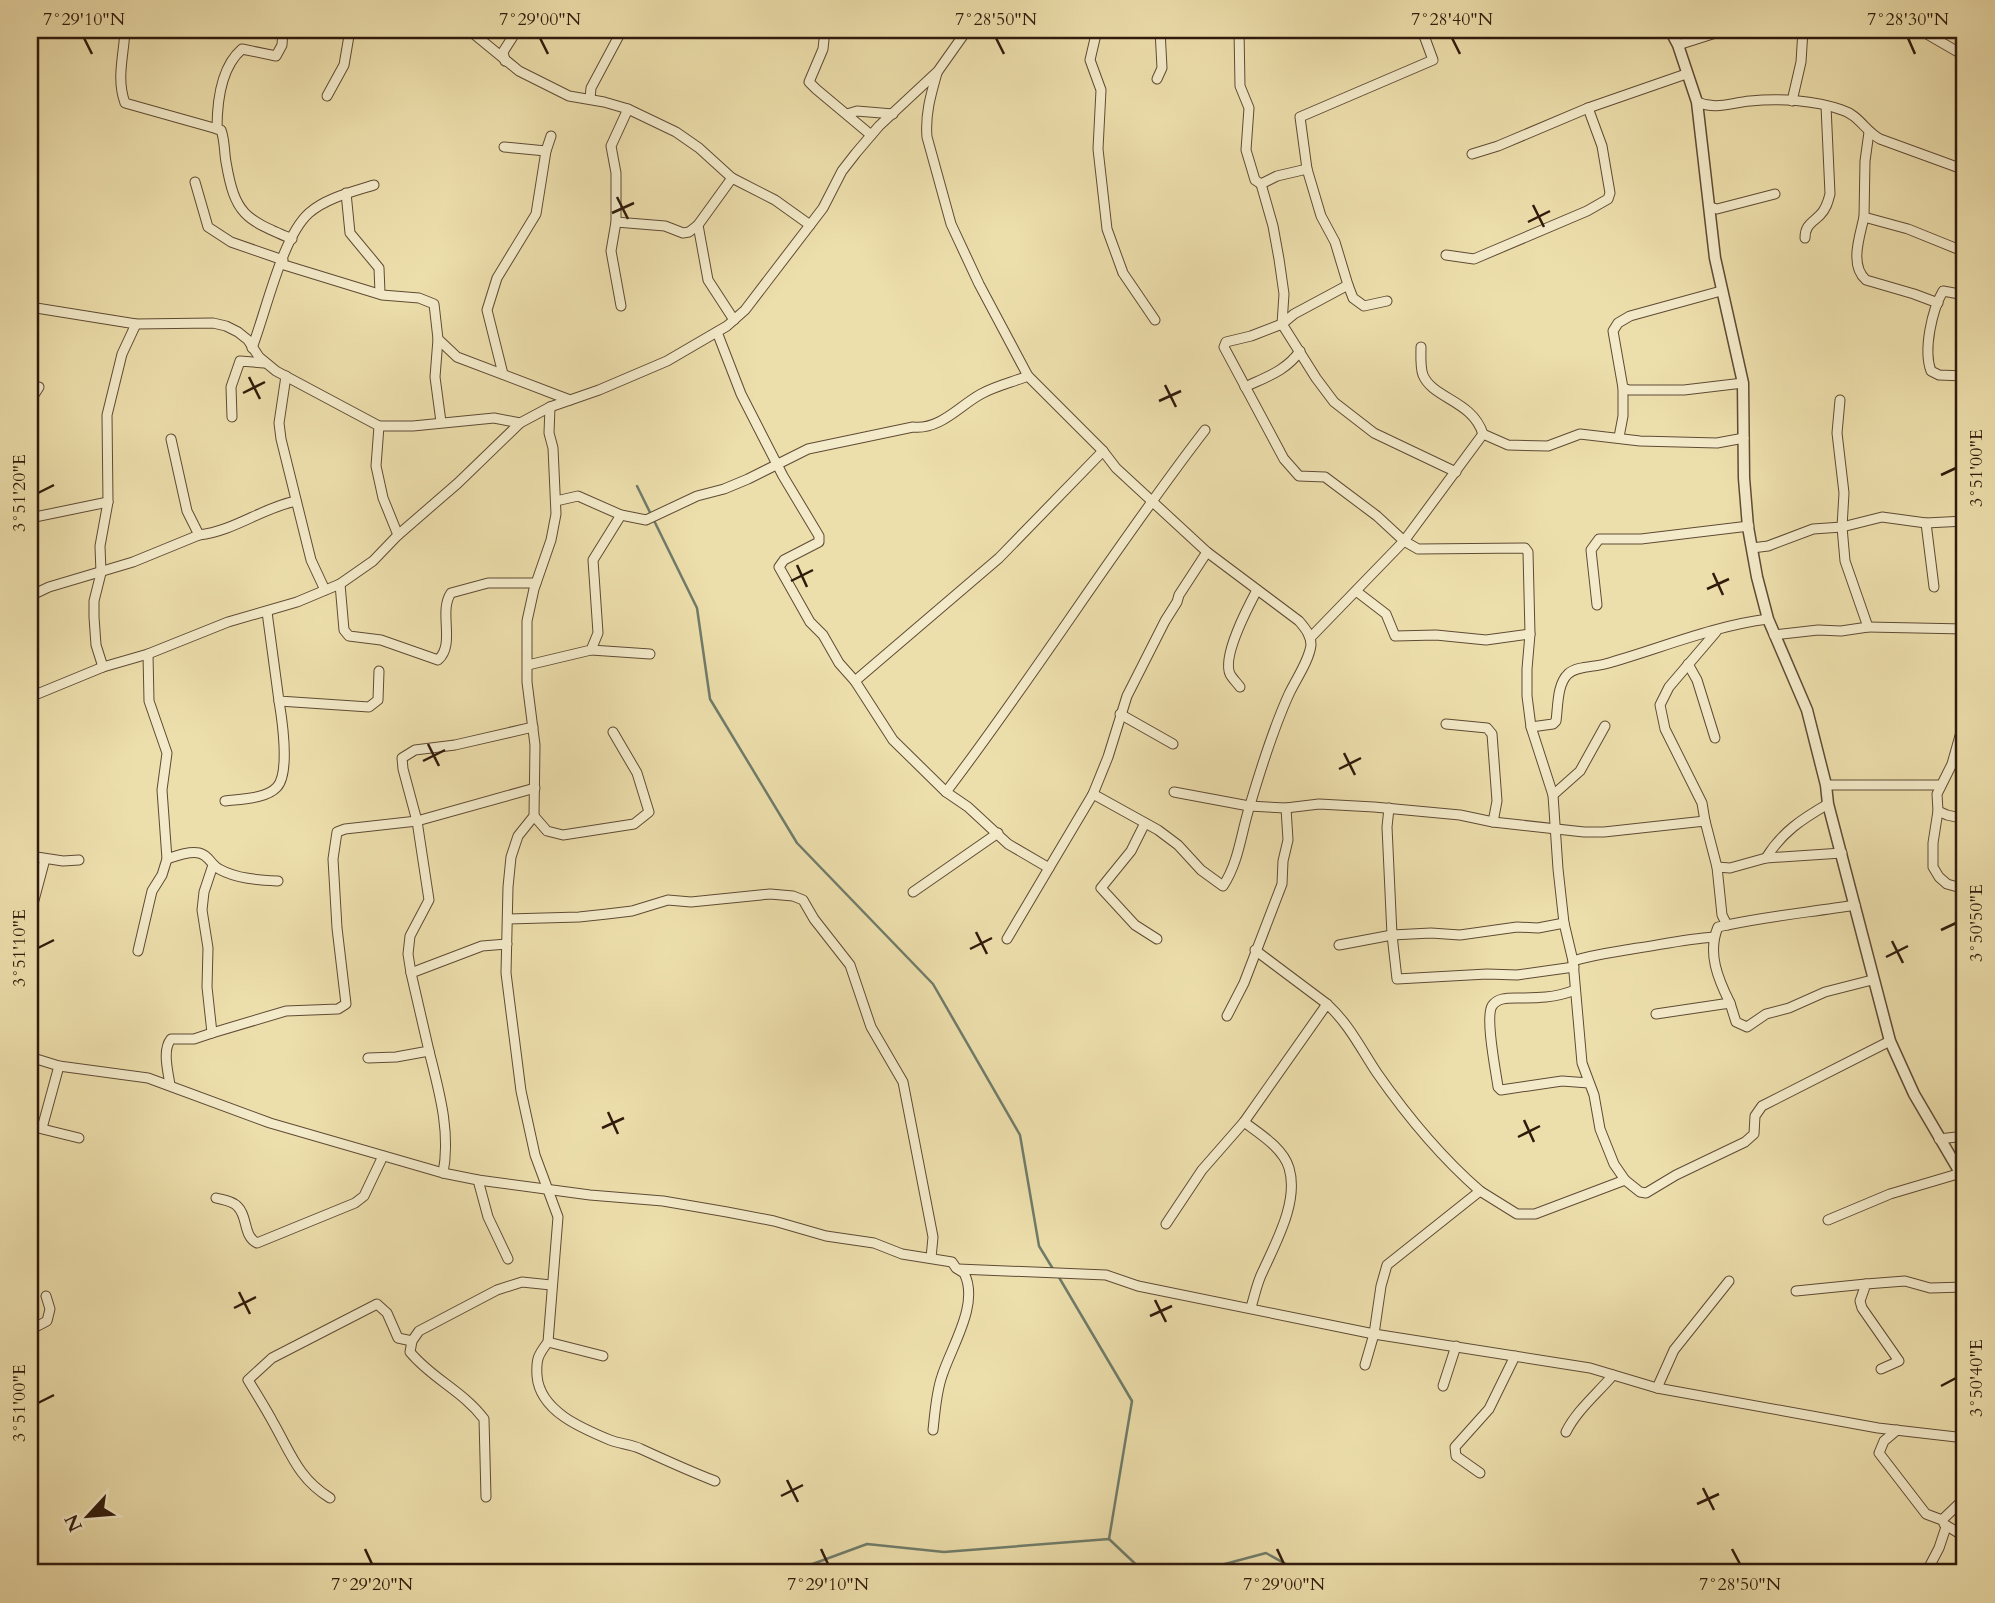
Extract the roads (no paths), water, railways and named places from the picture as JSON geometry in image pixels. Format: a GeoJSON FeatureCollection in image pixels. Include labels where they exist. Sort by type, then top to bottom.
{"type":"FeatureCollection","features":[{"type":"Feature","properties":{"kind":"street"},"geometry":{"type":"LineString","coordinates":[[125,30],[119,74],[125,103],[221,130],[238,207],[245,216],[292,239]]}},
{"type":"Feature","properties":{"kind":"street"},"geometry":{"type":"LineString","coordinates":[[217,129],[217,104],[221,86],[234,56],[242,49],[276,56],[282,45],[283,30]]}},
{"type":"Feature","properties":{"kind":"street"},"geometry":{"type":"LineString","coordinates":[[327,96],[344,65],[350,30]]}},
{"type":"Feature","properties":{"kind":"street"},"geometry":{"type":"LineString","coordinates":[[469,30],[519,71],[569,96],[628,109],[676,132],[699,148],[732,178],[775,200],[810,225]]}},
{"type":"Feature","properties":{"kind":"street"},"geometry":{"type":"LineString","coordinates":[[505,61],[503,52],[517,30]]}},
{"type":"Feature","properties":{"kind":"street"},"geometry":{"type":"LineString","coordinates":[[590,99],[591,88],[622,30]]}},
{"type":"Feature","properties":{"kind":"street"},"geometry":{"type":"LineString","coordinates":[[825,30],[823,49],[809,82],[871,135]]}},
{"type":"Feature","properties":{"kind":"street"},"geometry":{"type":"LineString","coordinates":[[30,697],[103,667],[148,654],[228,622],[267,612],[340,584],[373,561],[520,423],[538,412],[667,361],[734,320],[745,310],[810,225],[842,171],[871,135],[938,71],[967,30]]}},
{"type":"Feature","properties":{"kind":"street"},"geometry":{"type":"LineString","coordinates":[[1097,30],[1090,60],[1101,90],[1098,149],[1107,229],[1124,273],[1155,320]]}},
{"type":"Feature","properties":{"kind":"street"},"geometry":{"type":"LineString","coordinates":[[1157,79],[1162,68],[1160,30]]}},
{"type":"Feature","properties":{"kind":"street"},"geometry":{"type":"LineString","coordinates":[[1239,30],[1240,86],[1249,107],[1246,150],[1255,180],[1261,184],[1273,226],[1284,294],[1282,324],[1334,402],[1374,433],[1456,472]]}},
{"type":"Feature","properties":{"kind":"street"},"geometry":{"type":"LineString","coordinates":[[1387,301],[1364,306],[1353,298],[1335,243],[1321,216],[1307,169],[1300,117],[1433,60],[1422,30]]}},
{"type":"Feature","properties":{"kind":"street"},"geometry":{"type":"LineString","coordinates":[[1670,30],[1678,45],[1697,102],[1721,291],[1734,336],[1743,383],[1744,478],[1749,526],[1768,619],[1807,710],[1872,980],[1890,1041],[1914,1094],[1963,1177],[1890,1194],[1828,1220]]}},
{"type":"Feature","properties":{"kind":"street"},"geometry":{"type":"LineString","coordinates":[[1678,45],[1725,30]]}},
{"type":"Feature","properties":{"kind":"street"},"geometry":{"type":"LineString","coordinates":[[1792,101],[1801,62],[1803,30]]}},
{"type":"Feature","properties":{"kind":"street"},"geometry":{"type":"LineString","coordinates":[[1920,30],[1965,56]]}},
{"type":"Feature","properties":{"kind":"street"},"geometry":{"type":"LineString","coordinates":[[938,71],[926,125],[951,224],[979,284],[1028,376],[1103,451],[1116,468],[1207,552],[1299,621],[1308,631],[1310,638],[1311,645],[1269,744],[1249,806],[1235,866],[1223,886],[1201,870],[1178,845],[1093,794]]}},
{"type":"Feature","properties":{"kind":"street"},"geometry":{"type":"LineString","coordinates":[[1472,154],[1498,146],[1588,108],[1686,74]]}},
{"type":"Feature","properties":{"kind":"street"},"geometry":{"type":"LineString","coordinates":[[1697,102],[1708,107],[1751,101],[1792,101],[1826,106],[1851,113],[1868,132],[1912,152],[1965,170]]}},
{"type":"Feature","properties":{"kind":"street"},"geometry":{"type":"LineString","coordinates":[[1805,238],[1805,230],[1821,214],[1830,194],[1826,106]]}},
{"type":"Feature","properties":{"kind":"street"},"geometry":{"type":"LineString","coordinates":[[1446,255],[1474,259],[1587,211],[1608,199],[1610,193],[1602,146],[1588,108]]}},
{"type":"Feature","properties":{"kind":"street"},"geometry":{"type":"LineString","coordinates":[[621,306],[611,251],[616,222],[616,173],[611,146],[628,109]]}},
{"type":"Feature","properties":{"kind":"street"},"geometry":{"type":"LineString","coordinates":[[846,114],[856,111],[892,114]]}},
{"type":"Feature","properties":{"kind":"street"},"geometry":{"type":"LineString","coordinates":[[1868,132],[1864,217],[1857,250],[1860,275],[1866,280],[1938,303]]}},
{"type":"Feature","properties":{"kind":"street"},"geometry":{"type":"LineString","coordinates":[[503,374],[487,310],[497,278],[536,214],[551,136]]}},
{"type":"Feature","properties":{"kind":"street"},"geometry":{"type":"LineString","coordinates":[[504,147],[546,151]]}},
{"type":"Feature","properties":{"kind":"street"},"geometry":{"type":"LineString","coordinates":[[1261,184],[1277,176],[1307,169]]}},
{"type":"Feature","properties":{"kind":"street"},"geometry":{"type":"LineString","coordinates":[[616,222],[654,225],[683,233],[689,232],[698,225],[732,178]]}},
{"type":"Feature","properties":{"kind":"street"},"geometry":{"type":"LineString","coordinates":[[195,182],[208,227],[231,242],[282,262],[388,296],[419,298],[434,304],[438,339],[435,377],[441,422]]}},
{"type":"Feature","properties":{"kind":"street"},"geometry":{"type":"LineString","coordinates":[[252,348],[298,225],[310,213],[346,193],[374,185]]}},
{"type":"Feature","properties":{"kind":"street"},"geometry":{"type":"LineString","coordinates":[[346,193],[350,233],[379,268],[380,293]]}},
{"type":"Feature","properties":{"kind":"street"},"geometry":{"type":"LineString","coordinates":[[1710,207],[1717,209],[1775,194]]}},
{"type":"Feature","properties":{"kind":"street"},"geometry":{"type":"LineString","coordinates":[[1864,217],[1908,229],[1965,252]]}},
{"type":"Feature","properties":{"kind":"street"},"geometry":{"type":"LineString","coordinates":[[698,225],[708,280],[734,320]]}},
{"type":"Feature","properties":{"kind":"street"},"geometry":{"type":"LineString","coordinates":[[1348,285],[1294,314],[1282,324],[1226,342],[1224,346],[1284,459],[1299,476],[1325,477],[1377,516],[1404,541],[1418,549],[1525,548],[1528,552],[1530,634],[1527,668],[1531,727],[1553,795],[1564,923],[1574,964],[1581,1063],[1594,1095],[1600,1129],[1614,1164],[1625,1180],[1640,1192],[1646,1193],[1676,1175],[1745,1142],[1754,1134],[1755,1116],[1762,1106],[1890,1041]]}},
{"type":"Feature","properties":{"kind":"street"},"geometry":{"type":"LineString","coordinates":[[1619,438],[1623,416],[1623,388],[1613,331],[1618,323],[1630,316],[1721,291]]}},
{"type":"Feature","properties":{"kind":"street"},"geometry":{"type":"LineString","coordinates":[[1965,295],[1943,291],[1927,346],[1927,361],[1931,371],[1965,376]]}},
{"type":"Feature","properties":{"kind":"street"},"geometry":{"type":"LineString","coordinates":[[30,307],[136,324],[213,323],[238,332],[264,363],[379,426],[471,422],[494,418],[520,423]]}},
{"type":"Feature","properties":{"kind":"street"},"geometry":{"type":"LineString","coordinates":[[103,667],[96,645],[94,601],[101,573],[100,546],[108,502],[107,415],[121,354],[136,324]]}},
{"type":"Feature","properties":{"kind":"street"},"geometry":{"type":"LineString","coordinates":[[717,332],[741,394],[777,464],[819,536],[819,542],[784,560],[779,567],[810,622],[823,635],[839,663],[855,681],[893,740],[946,792],[968,807],[1008,844],[1049,868]]}},
{"type":"Feature","properties":{"kind":"street"},"geometry":{"type":"LineString","coordinates":[[438,339],[457,357],[570,400]]}},
{"type":"Feature","properties":{"kind":"street"},"geometry":{"type":"LineString","coordinates":[[1421,347],[1421,368],[1428,384],[1474,415],[1483,434],[1508,445],[1548,446],[1580,434],[1640,441],[1717,443],[1744,438]]}},
{"type":"Feature","properties":{"kind":"street"},"geometry":{"type":"LineString","coordinates":[[1245,387],[1282,371],[1300,351]]}},
{"type":"Feature","properties":{"kind":"street"},"geometry":{"type":"LineString","coordinates":[[232,417],[231,387],[240,361],[264,363]]}},
{"type":"Feature","properties":{"kind":"street"},"geometry":{"type":"LineString","coordinates":[[286,376],[279,423],[311,560],[325,590]]}},
{"type":"Feature","properties":{"kind":"street"},"geometry":{"type":"LineString","coordinates":[[556,501],[578,496],[621,515],[646,520],[697,496],[748,479],[808,449],[912,427],[934,426],[983,393],[1028,376]]}},
{"type":"Feature","properties":{"kind":"street"},"geometry":{"type":"LineString","coordinates":[[1623,388],[1684,390],[1743,383]]}},
{"type":"Feature","properties":{"kind":"street"},"geometry":{"type":"LineString","coordinates":[[30,401],[39,387]]}},
{"type":"Feature","properties":{"kind":"street"},"geometry":{"type":"LineString","coordinates":[[1840,400],[1837,433],[1844,493],[1842,527],[1845,561],[1868,626]]}},
{"type":"Feature","properties":{"kind":"street"},"geometry":{"type":"LineString","coordinates":[[550,407],[549,433],[556,501],[553,533],[527,621],[527,682],[534,727],[534,816],[518,836],[513,849],[508,887],[507,944],[509,1002],[521,1091],[536,1155],[558,1217],[548,1342],[537,1355],[537,1379],[550,1406],[584,1428],[612,1441],[638,1447],[715,1480]]}},
{"type":"Feature","properties":{"kind":"street"},"geometry":{"type":"LineString","coordinates":[[538,412],[549,433]]}},
{"type":"Feature","properties":{"kind":"street"},"geometry":{"type":"LineString","coordinates":[[379,426],[376,466],[383,498],[398,535]]}},
{"type":"Feature","properties":{"kind":"street"},"geometry":{"type":"LineString","coordinates":[[946,792],[1040,665],[1151,500],[1205,430]]}},
{"type":"Feature","properties":{"kind":"street"},"geometry":{"type":"LineString","coordinates":[[1310,638],[1404,541],[1483,434]]}},
{"type":"Feature","properties":{"kind":"street"},"geometry":{"type":"LineString","coordinates":[[171,439],[187,511],[199,535]]}},
{"type":"Feature","properties":{"kind":"street"},"geometry":{"type":"LineString","coordinates":[[855,681],[999,558],[1103,451]]}},
{"type":"Feature","properties":{"kind":"street"},"geometry":{"type":"LineString","coordinates":[[30,596],[49,587],[101,573],[199,535],[232,527],[296,500]]}},
{"type":"Feature","properties":{"kind":"street"},"geometry":{"type":"LineString","coordinates":[[30,518],[108,502]]}},
{"type":"Feature","properties":{"kind":"street"},"geometry":{"type":"LineString","coordinates":[[591,650],[598,633],[593,559],[621,515]]}},
{"type":"Feature","properties":{"kind":"street"},"geometry":{"type":"LineString","coordinates":[[1752,548],[1768,546],[1813,529],[1842,527],[1882,517],[1926,523],[1965,521]]}},
{"type":"Feature","properties":{"kind":"street"},"geometry":{"type":"LineString","coordinates":[[1926,523],[1934,587]]}},
{"type":"Feature","properties":{"kind":"street"},"geometry":{"type":"LineString","coordinates":[[1597,605],[1591,551],[1599,540],[1641,539],[1749,526]]}},
{"type":"Feature","properties":{"kind":"street"},"geometry":{"type":"LineString","coordinates":[[1007,939],[1093,794],[1108,757],[1126,696],[1177,602],[1178,595],[1207,552]]}},
{"type":"Feature","properties":{"kind":"street"},"geometry":{"type":"LineString","coordinates":[[340,584],[344,630],[349,636],[381,640],[439,660],[445,650],[446,603],[451,593],[488,583],[537,583]]}},
{"type":"Feature","properties":{"kind":"street"},"geometry":{"type":"LineString","coordinates":[[1240,687],[1229,672],[1230,658],[1238,626],[1257,590]]}},
{"type":"Feature","properties":{"kind":"street"},"geometry":{"type":"LineString","coordinates":[[1356,591],[1386,614],[1395,636],[1436,635],[1486,640],[1530,634]]}},
{"type":"Feature","properties":{"kind":"street"},"geometry":{"type":"LineString","coordinates":[[225,801],[276,789],[282,780],[284,732],[267,612]]}},
{"type":"Feature","properties":{"kind":"street"},"geometry":{"type":"LineString","coordinates":[[1531,727],[1553,724],[1556,721],[1561,686],[1567,675],[1573,671],[1742,622],[1768,619]]}},
{"type":"Feature","properties":{"kind":"street"},"geometry":{"type":"LineString","coordinates":[[1774,635],[1818,630],[1841,631],[1868,626],[1965,629]]}},
{"type":"Feature","properties":{"kind":"street"},"geometry":{"type":"LineString","coordinates":[[1717,630],[1662,696],[1660,705],[1665,729],[1702,803],[1704,821],[1717,867],[1721,915],[1727,925]]}},
{"type":"Feature","properties":{"kind":"street"},"geometry":{"type":"LineString","coordinates":[[528,665],[591,650],[650,654]]}},
{"type":"Feature","properties":{"kind":"street"},"geometry":{"type":"LineString","coordinates":[[138,951],[152,891],[162,875],[167,859],[162,790],[167,752],[149,701],[148,654]]}},
{"type":"Feature","properties":{"kind":"street"},"geometry":{"type":"LineString","coordinates":[[1688,664],[1697,680],[1714,738]]}},
{"type":"Feature","properties":{"kind":"street"},"geometry":{"type":"LineString","coordinates":[[279,701],[369,707],[378,700],[379,671]]}},
{"type":"Feature","properties":{"kind":"street"},"geometry":{"type":"LineString","coordinates":[[1120,714],[1173,744]]}},
{"type":"Feature","properties":{"kind":"street"},"geometry":{"type":"LineString","coordinates":[[1965,718],[1952,764],[1937,794],[1938,811],[1933,843],[1933,867],[1939,877],[1947,884],[1965,889]]}},
{"type":"Feature","properties":{"kind":"street"},"geometry":{"type":"LineString","coordinates":[[1446,724],[1487,728],[1492,734],[1497,800],[1493,822]]}},
{"type":"Feature","properties":{"kind":"street"},"geometry":{"type":"LineString","coordinates":[[1553,795],[1580,771],[1605,726]]}},
{"type":"Feature","properties":{"kind":"street"},"geometry":{"type":"LineString","coordinates":[[443,1173],[447,1154],[443,1106],[408,954],[410,936],[429,900],[417,821],[401,762],[406,754],[415,750],[455,745],[534,727]]}},
{"type":"Feature","properties":{"kind":"street"},"geometry":{"type":"LineString","coordinates":[[534,816],[547,831],[563,835],[634,824],[649,812],[637,773],[613,732]]}},
{"type":"Feature","properties":{"kind":"street"},"geometry":{"type":"LineString","coordinates":[[1826,785],[1940,785]]}},
{"type":"Feature","properties":{"kind":"street"},"geometry":{"type":"LineString","coordinates":[[170,1085],[166,1065],[167,1044],[171,1039],[194,1039],[286,1011],[338,1009],[345,1004],[335,887],[337,832],[345,828],[417,821],[535,788]]}},
{"type":"Feature","properties":{"kind":"street"},"geometry":{"type":"LineString","coordinates":[[1174,792],[1249,806],[1286,808],[1319,804],[1389,808],[1460,815],[1555,830],[1604,832],[1704,821]]}},
{"type":"Feature","properties":{"kind":"street"},"geometry":{"type":"LineString","coordinates":[[1766,858],[1779,837],[1828,804]]}},
{"type":"Feature","properties":{"kind":"street"},"geometry":{"type":"LineString","coordinates":[[1227,1016],[1244,983],[1282,884],[1283,861],[1288,840],[1289,820],[1286,808]]}},
{"type":"Feature","properties":{"kind":"street"},"geometry":{"type":"LineString","coordinates":[[1389,808],[1387,827],[1392,935],[1398,979],[1517,975],[1574,964],[1592,955],[1679,939],[1714,937]]}},
{"type":"Feature","properties":{"kind":"street"},"geometry":{"type":"LineString","coordinates":[[1938,811],[1965,819]]}},
{"type":"Feature","properties":{"kind":"street"},"geometry":{"type":"LineString","coordinates":[[1145,823],[1130,850],[1101,888],[1135,925],[1157,939]]}},
{"type":"Feature","properties":{"kind":"street"},"geometry":{"type":"LineString","coordinates":[[913,892],[998,834]]}},
{"type":"Feature","properties":{"kind":"street"},"geometry":{"type":"LineString","coordinates":[[167,859],[197,852],[207,856],[213,865],[221,870],[251,879],[278,881]]}},
{"type":"Feature","properties":{"kind":"street"},"geometry":{"type":"LineString","coordinates":[[1717,867],[1730,868],[1766,858],[1842,853]]}},
{"type":"Feature","properties":{"kind":"street"},"geometry":{"type":"LineString","coordinates":[[30,856],[79,860]]}},
{"type":"Feature","properties":{"kind":"street"},"geometry":{"type":"LineString","coordinates":[[30,915],[45,859]]}},
{"type":"Feature","properties":{"kind":"street"},"geometry":{"type":"LineString","coordinates":[[212,1033],[206,988],[208,948],[202,910],[204,892],[213,865]]}},
{"type":"Feature","properties":{"kind":"street"},"geometry":{"type":"LineString","coordinates":[[509,919],[607,914],[632,911],[668,900],[712,900],[770,894],[793,895],[803,900],[814,919],[850,965],[870,1027],[903,1082],[933,1237],[931,1258]]}},
{"type":"Feature","properties":{"kind":"street"},"geometry":{"type":"LineString","coordinates":[[1854,905],[1790,916],[1759,918],[1718,927],[1714,937],[1718,978],[1736,1022],[1747,1027],[1766,1014],[1789,1008],[1825,992],[1872,980]]}},
{"type":"Feature","properties":{"kind":"street"},"geometry":{"type":"LineString","coordinates":[[1339,945],[1392,935],[1460,935],[1564,923]]}},
{"type":"Feature","properties":{"kind":"street"},"geometry":{"type":"LineString","coordinates":[[411,973],[482,946],[507,944]]}},
{"type":"Feature","properties":{"kind":"street"},"geometry":{"type":"LineString","coordinates":[[1255,950],[1343,1018],[1383,1081],[1445,1159],[1480,1191],[1517,1214],[1535,1214],[1625,1180]]}},
{"type":"Feature","properties":{"kind":"street"},"geometry":{"type":"LineString","coordinates":[[1575,990],[1561,996],[1537,999],[1499,999],[1493,1004],[1490,1010],[1490,1029],[1498,1087],[1501,1090],[1562,1081],[1589,1083]]}},
{"type":"Feature","properties":{"kind":"street"},"geometry":{"type":"LineString","coordinates":[[1656,1014],[1730,1003]]}},
{"type":"Feature","properties":{"kind":"street"},"geometry":{"type":"LineString","coordinates":[[1166,1224],[1202,1170],[1244,1122],[1327,1004]]}},
{"type":"Feature","properties":{"kind":"street"},"geometry":{"type":"LineString","coordinates":[[368,1058],[396,1057],[429,1051]]}},
{"type":"Feature","properties":{"kind":"street"},"geometry":{"type":"LineString","coordinates":[[30,1057],[59,1066],[148,1078],[270,1123],[443,1173],[590,1195],[663,1201],[739,1214],[826,1236],[874,1243],[902,1254],[952,1262],[964,1273],[970,1292],[963,1323],[940,1380],[933,1430]]}},
{"type":"Feature","properties":{"kind":"street"},"geometry":{"type":"LineString","coordinates":[[42,1128],[59,1066]]}},
{"type":"Feature","properties":{"kind":"street"},"geometry":{"type":"LineString","coordinates":[[1244,1122],[1271,1142],[1286,1161],[1291,1181],[1289,1202],[1278,1240],[1262,1273],[1251,1307]]}},
{"type":"Feature","properties":{"kind":"street"},"geometry":{"type":"LineString","coordinates":[[30,1126],[79,1138]]}},
{"type":"Feature","properties":{"kind":"street"},"geometry":{"type":"LineString","coordinates":[[1939,1139],[1965,1136]]}},
{"type":"Feature","properties":{"kind":"street"},"geometry":{"type":"LineString","coordinates":[[216,1198],[240,1208],[248,1234],[251,1240],[257,1243],[355,1203],[364,1196],[383,1156]]}},
{"type":"Feature","properties":{"kind":"street"},"geometry":{"type":"LineString","coordinates":[[478,1180],[488,1217],[508,1259]]}},
{"type":"Feature","properties":{"kind":"street"},"geometry":{"type":"LineString","coordinates":[[1365,1365],[1374,1334],[1387,1265],[1480,1191]]}},
{"type":"Feature","properties":{"kind":"street"},"geometry":{"type":"LineString","coordinates":[[956,1268],[1106,1275],[1138,1286],[1374,1334],[1590,1368],[1657,1388],[1897,1430],[1965,1438]]}},
{"type":"Feature","properties":{"kind":"street"},"geometry":{"type":"LineString","coordinates":[[1796,1291],[1905,1280],[1930,1288],[1965,1287]]}},
{"type":"Feature","properties":{"kind":"street"},"geometry":{"type":"LineString","coordinates":[[486,1497],[484,1419],[452,1386],[420,1364],[410,1352],[412,1341],[419,1331],[497,1290],[522,1282],[551,1285]]}},
{"type":"Feature","properties":{"kind":"street"},"geometry":{"type":"LineString","coordinates":[[1657,1388],[1674,1350],[1729,1282]]}},
{"type":"Feature","properties":{"kind":"street"},"geometry":{"type":"LineString","coordinates":[[1866,1284],[1860,1301],[1862,1308],[1899,1361],[1881,1368]]}},
{"type":"Feature","properties":{"kind":"street"},"geometry":{"type":"LineString","coordinates":[[30,1330],[47,1321],[50,1309],[46,1296]]}},
{"type":"Feature","properties":{"kind":"street"},"geometry":{"type":"LineString","coordinates":[[330,1498],[313,1488],[289,1455],[276,1426],[248,1380],[271,1358],[377,1304],[387,1313],[398,1338],[412,1341]]}},
{"type":"Feature","properties":{"kind":"street"},"geometry":{"type":"LineString","coordinates":[[548,1342],[603,1356]]}},
{"type":"Feature","properties":{"kind":"street"},"geometry":{"type":"LineString","coordinates":[[1443,1386],[1456,1346]]}},
{"type":"Feature","properties":{"kind":"street"},"geometry":{"type":"LineString","coordinates":[[1480,1473],[1455,1456],[1455,1447],[1489,1409],[1515,1356]]}},
{"type":"Feature","properties":{"kind":"street"},"geometry":{"type":"LineString","coordinates":[[1566,1432],[1575,1414],[1594,1398],[1613,1375]]}},
{"type":"Feature","properties":{"kind":"street"},"geometry":{"type":"LineString","coordinates":[[1897,1430],[1884,1441],[1879,1453],[1926,1514],[1965,1537]]}},
{"type":"Feature","properties":{"kind":"street"},"geometry":{"type":"LineString","coordinates":[[1926,1573],[1939,1548],[1944,1523],[1965,1498]]}},
{"type":"Feature","properties":{"kind":"waterway"},"geometry":{"type":"LineString","coordinates":[[637,486],[697,608],[710,699],[797,843],[933,984],[1020,1135],[1039,1246],[1053,1269]]}},
{"type":"Feature","properties":{"kind":"waterway"},"geometry":{"type":"LineString","coordinates":[[1057,1274],[1132,1401],[1109,1539]]}},
{"type":"Feature","properties":{"kind":"waterway"},"geometry":{"type":"LineString","coordinates":[[788,1573],[867,1544],[944,1552],[1109,1539],[1145,1573]]}},
{"type":"Feature","properties":{"kind":"waterway"},"geometry":{"type":"LineString","coordinates":[[1191,1573],[1266,1553],[1302,1573]]}}]}
